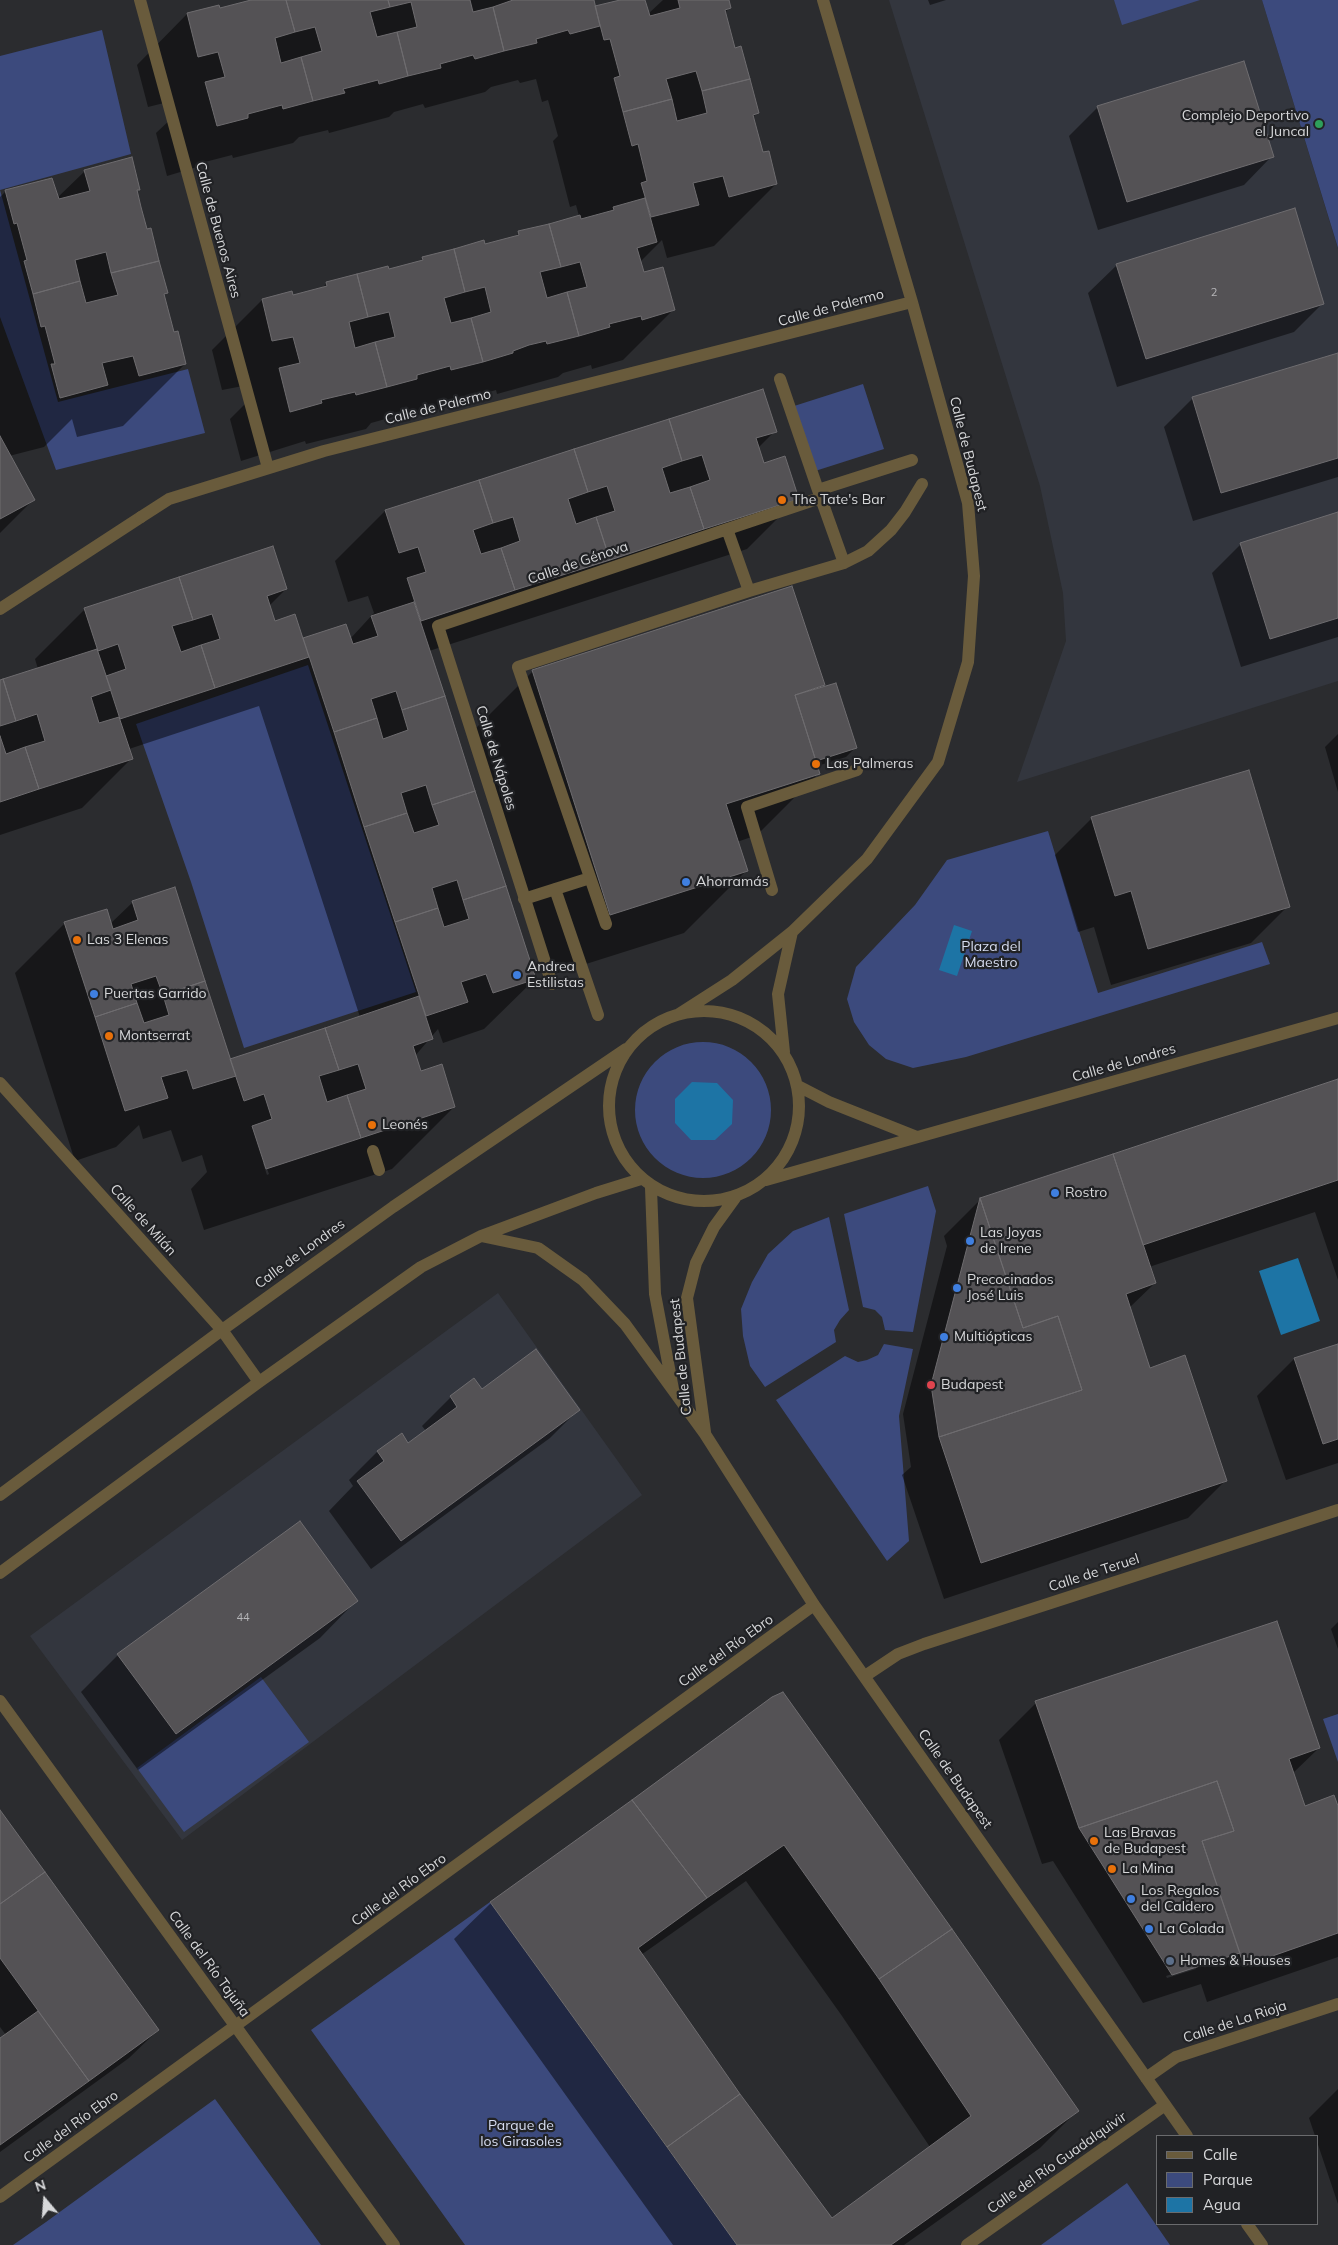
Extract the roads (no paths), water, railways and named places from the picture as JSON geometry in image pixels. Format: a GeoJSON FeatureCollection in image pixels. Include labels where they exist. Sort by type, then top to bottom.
{"type":"FeatureCollection","features":[{"type":"Feature","properties":{"kind":"street","name":"Calle de Buenos Aires"},"geometry":{"type":"LineString","coordinates":[[140,0],[268,468]]}},
{"type":"Feature","properties":{"kind":"street","name":"Calle de Budapest"},"geometry":{"type":"LineString","coordinates":[[679,1014],[732,980],[792,932],[867,859],[938,762],[968,662],[974,576],[968,503],[912,302],[823,0]]}},
{"type":"Feature","properties":{"kind":"street","name":"Calle de Palermo"},"geometry":{"type":"LineString","coordinates":[[0,609],[169,499],[334,449],[912,302]]}},
{"type":"Feature","properties":{"kind":"street"},"geometry":{"type":"LineString","coordinates":[[780,379],[844,563]]}},
{"type":"Feature","properties":{"kind":"street","name":"Calle de Génova"},"geometry":{"type":"LineString","coordinates":[[438,626],[727,529],[912,460]]}},
{"type":"Feature","properties":{"kind":"street"},"geometry":{"type":"LineString","coordinates":[[606,924],[518,667],[749,591],[844,563],[868,551],[891,530],[905,512],[922,484]]}},
{"type":"Feature","properties":{"kind":"street"},"geometry":{"type":"LineString","coordinates":[[727,529],[749,591]]}},
{"type":"Feature","properties":{"kind":"street","name":"Calle de Nápoles"},"geometry":{"type":"LineString","coordinates":[[438,626],[552,984]]}},
{"type":"Feature","properties":{"kind":"street"},"geometry":{"type":"LineString","coordinates":[[772,890],[746,808],[857,770]]}},
{"type":"Feature","properties":{"kind":"street"},"geometry":{"type":"LineString","coordinates":[[524,899],[590,878]]}},
{"type":"Feature","properties":{"kind":"street"},"geometry":{"type":"LineString","coordinates":[[555,889],[598,1015]]}},
{"type":"Feature","properties":{"kind":"street"},"geometry":{"type":"LineString","coordinates":[[784,1052],[766,1032],[744,1019],[713,1011],[679,1014],[650,1026],[626,1049],[610,1082],[608,1112],[615,1144],[641,1180],[651,1188],[668,1196],[698,1202],[735,1198],[766,1180],[791,1149],[800,1117],[798,1086],[784,1052],[778,994],[792,932]]}},
{"type":"Feature","properties":{"kind":"street","name":"Calle de Londres"},"geometry":{"type":"LineString","coordinates":[[766,1180],[1338,1018]]}},
{"type":"Feature","properties":{"kind":"street","name":"Calle de Londres"},"geometry":{"type":"LineString","coordinates":[[0,1494],[393,1206],[626,1049]]}},
{"type":"Feature","properties":{"kind":"street","name":"Calle de Milán"},"geometry":{"type":"LineString","coordinates":[[0,1083],[222,1330],[259,1382]]}},
{"type":"Feature","properties":{"kind":"street"},"geometry":{"type":"LineString","coordinates":[[798,1086],[829,1102],[917,1137]]}},
{"type":"Feature","properties":{"kind":"street"},"geometry":{"type":"LineString","coordinates":[[373,1151],[379,1170]]}},
{"type":"Feature","properties":{"kind":"street"},"geometry":{"type":"LineString","coordinates":[[0,1573],[259,1382],[421,1267],[481,1236],[596,1192],[641,1180]]}},
{"type":"Feature","properties":{"kind":"street","name":"Calle de Budapest"},"geometry":{"type":"LineString","coordinates":[[651,1188],[655,1294],[674,1392]]}},
{"type":"Feature","properties":{"kind":"street","name":"Calle de Budapest"},"geometry":{"type":"LineString","coordinates":[[705,1434],[687,1298],[696,1263],[714,1226],[735,1198]]}},
{"type":"Feature","properties":{"kind":"street","name":"Calle de Budapest"},"geometry":{"type":"LineString","coordinates":[[481,1236],[538,1248],[583,1280],[624,1324],[705,1434],[814,1605],[1186,2135]]}},
{"type":"Feature","properties":{"kind":"street","name":"Calle de Teruel"},"geometry":{"type":"LineString","coordinates":[[865,1676],[898,1654],[924,1644],[1338,1510]]}},
{"type":"Feature","properties":{"kind":"street","name":"Calle del Río Ebro"},"geometry":{"type":"LineString","coordinates":[[0,2197],[814,1605]]}},
{"type":"Feature","properties":{"kind":"street","name":"Calle del Río Tajuña"},"geometry":{"type":"LineString","coordinates":[[0,1701],[394,2245]]}},
{"type":"Feature","properties":{"kind":"street","name":"Calle de La Rioja"},"geometry":{"type":"LineString","coordinates":[[1146,2078],[1176,2057],[1338,2004]]}},
{"type":"Feature","properties":{"kind":"street","name":"Calle del Río Guadalquivir"},"geometry":{"type":"LineString","coordinates":[[967,2245],[1165,2105]]}},
{"type":"Feature","properties":{"kind":"street"},"geometry":{"type":"LineString","coordinates":[[1248,2225],[1262,2245]]}},
{"type":"Feature","properties":{"kind":"water"},"geometry":{"type":"Polygon","coordinates":[[[954,925],[972,931],[957,976],[939,970],[954,925]]]}},
{"type":"Feature","properties":{"kind":"water"},"geometry":{"type":"Polygon","coordinates":[[[692,1082],[717,1083],[733,1100],[732,1124],[715,1140],[691,1140],[675,1123],[675,1099],[692,1082]]]}},
{"type":"Feature","properties":{"kind":"water"},"geometry":{"type":"Polygon","coordinates":[[[1298,1258],[1320,1321],[1281,1335],[1259,1271],[1298,1258]]]}},
{"type":"Feature","properties":{"kind":"place","name":"Complejo Deportivo el Juncal"},"geometry":{"type":"Point","coordinates":[1319,124]}},
{"type":"Feature","properties":{"kind":"place","name":"The Tate's Bar"},"geometry":{"type":"Point","coordinates":[782,500]}},
{"type":"Feature","properties":{"kind":"place","name":"Las Palmeras"},"geometry":{"type":"Point","coordinates":[816,764]}},
{"type":"Feature","properties":{"kind":"place","name":"Ahorramás"},"geometry":{"type":"Point","coordinates":[686,882]}},
{"type":"Feature","properties":{"kind":"place","name":"Las 3 Elenas"},"geometry":{"type":"Point","coordinates":[77,940]}},
{"type":"Feature","properties":{"kind":"place","name":"Andrea Estilistas"},"geometry":{"type":"Point","coordinates":[517,975]}},
{"type":"Feature","properties":{"kind":"place","name":"Puertas Garrido"},"geometry":{"type":"Point","coordinates":[94,994]}},
{"type":"Feature","properties":{"kind":"place","name":"Montserrat"},"geometry":{"type":"Point","coordinates":[109,1036]}},
{"type":"Feature","properties":{"kind":"place","name":"Leonés"},"geometry":{"type":"Point","coordinates":[372,1125]}},
{"type":"Feature","properties":{"kind":"place","name":"Rostro"},"geometry":{"type":"Point","coordinates":[1055,1193]}},
{"type":"Feature","properties":{"kind":"place","name":"Las Joyas de Irene"},"geometry":{"type":"Point","coordinates":[970,1241]}},
{"type":"Feature","properties":{"kind":"place","name":"Precocinados José Luis"},"geometry":{"type":"Point","coordinates":[957,1288]}},
{"type":"Feature","properties":{"kind":"place","name":"Multiópticas"},"geometry":{"type":"Point","coordinates":[944,1337]}},
{"type":"Feature","properties":{"kind":"place","name":"Budapest"},"geometry":{"type":"Point","coordinates":[931,1385]}},
{"type":"Feature","properties":{"kind":"place","name":"Las Bravas de Budapest"},"geometry":{"type":"Point","coordinates":[1094,1841]}},
{"type":"Feature","properties":{"kind":"place","name":"La Mina"},"geometry":{"type":"Point","coordinates":[1112,1869]}},
{"type":"Feature","properties":{"kind":"place","name":"Los Regalos del Caldero"},"geometry":{"type":"Point","coordinates":[1131,1899]}},
{"type":"Feature","properties":{"kind":"place","name":"La Colada"},"geometry":{"type":"Point","coordinates":[1149,1929]}},
{"type":"Feature","properties":{"kind":"place","name":"Homes & Houses"},"geometry":{"type":"Point","coordinates":[1170,1961]}},
{"type":"Feature","properties":{"kind":"park label","name":"Plaza del Maestro"},"geometry":{"type":"Point","coordinates":[991,956]}},
{"type":"Feature","properties":{"kind":"park label","name":"Parque de los Girasoles"},"geometry":{"type":"Point","coordinates":[521,2134]}}]}
